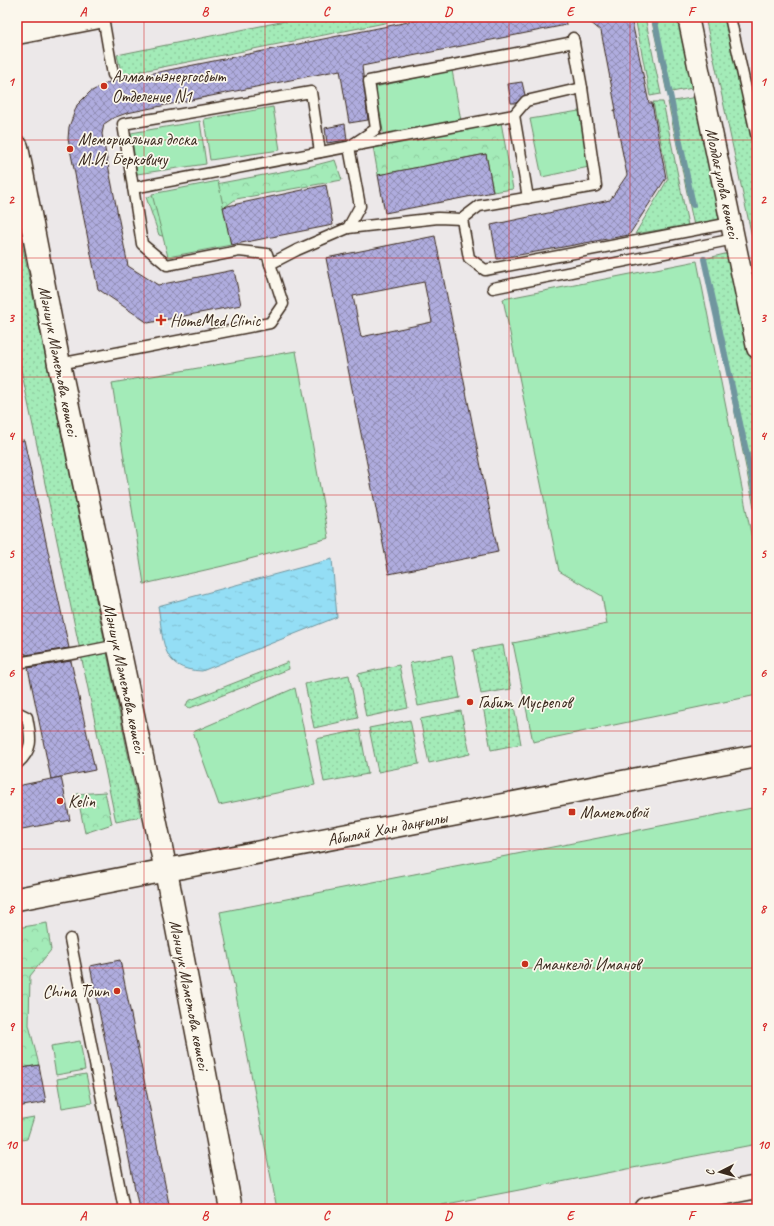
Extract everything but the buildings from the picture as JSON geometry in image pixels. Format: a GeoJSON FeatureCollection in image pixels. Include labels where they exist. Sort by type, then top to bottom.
{"type":"FeatureCollection","features":[{"type":"Feature","properties":{"kind":"street"},"geometry":{"type":"LineString","coordinates":[[17,33],[99,17]]}},
{"type":"Feature","properties":{"kind":"street","name":"Молдағұлова көшесі"},"geometry":{"type":"LineString","coordinates":[[688,17],[757,348]]}},
{"type":"Feature","properties":{"kind":"street","name":"Мәншүк Мәметова көшесі"},"geometry":{"type":"LineString","coordinates":[[17,147],[59,364],[166,871],[231,1209]]}},
{"type":"Feature","properties":{"kind":"street","name":"Абылай Хан даңғылы"},"geometry":{"type":"LineString","coordinates":[[17,899],[757,756]]}},
{"type":"Feature","properties":{"kind":"street"},"geometry":{"type":"LineString","coordinates":[[646,1209],[757,1187]]}},
{"type":"Feature","properties":{"kind":"lane"},"geometry":{"type":"LineString","coordinates":[[103,17],[113,75]]}},
{"type":"Feature","properties":{"kind":"lane"},"geometry":{"type":"LineString","coordinates":[[730,17],[757,138]]}},
{"type":"Feature","properties":{"kind":"lane"},"geometry":{"type":"LineString","coordinates":[[270,264],[296,250],[348,228],[438,218],[462,219],[478,206],[596,186],[582,88],[573,40],[369,81],[376,129],[349,147]]}},
{"type":"Feature","properties":{"kind":"lane"},"geometry":{"type":"LineString","coordinates":[[133,188],[514,115],[526,101],[582,88]]}},
{"type":"Feature","properties":{"kind":"lane"},"geometry":{"type":"LineString","coordinates":[[59,364],[270,323],[283,304],[267,254],[239,251],[167,265],[142,244],[123,124],[311,92],[320,152]]}},
{"type":"Feature","properties":{"kind":"lane"},"geometry":{"type":"LineString","coordinates":[[514,115],[528,198]]}},
{"type":"Feature","properties":{"kind":"lane"},"geometry":{"type":"LineString","coordinates":[[348,228],[360,206],[349,147]]}},
{"type":"Feature","properties":{"kind":"lane"},"geometry":{"type":"LineString","coordinates":[[462,219],[469,258],[485,270],[733,231]]}},
{"type":"Feature","properties":{"kind":"lane"},"geometry":{"type":"LineString","coordinates":[[492,288],[733,231]]}},
{"type":"Feature","properties":{"kind":"lane"},"geometry":{"type":"LineString","coordinates":[[17,663],[78,653],[118,644]]}},
{"type":"Feature","properties":{"kind":"lane"},"geometry":{"type":"LineString","coordinates":[[17,712],[27,717],[32,742],[24,758],[17,764]]}},
{"type":"Feature","properties":{"kind":"lane"},"geometry":{"type":"LineString","coordinates":[[70,939],[124,1209]]}},
{"type":"Feature","properties":{"kind":"green space"},"geometry":{"type":"Polygon","coordinates":[[[305,17],[415,17],[122,75],[117,55],[305,17]]]}},
{"type":"Feature","properties":{"kind":"green space"},"geometry":{"type":"Polygon","coordinates":[[[635,17],[645,17],[661,94],[650,96],[635,17]]]}},
{"type":"Feature","properties":{"kind":"green space"},"geometry":{"type":"Polygon","coordinates":[[[651,17],[678,17],[692,88],[667,93],[651,17]]]}},
{"type":"Feature","properties":{"kind":"green space"},"geometry":{"type":"Polygon","coordinates":[[[705,17],[730,17],[757,138],[757,260],[705,17]]]}},
{"type":"Feature","properties":{"kind":"green space"},"geometry":{"type":"Polygon","coordinates":[[[452,70],[461,121],[384,137],[375,87],[452,70]]]}},
{"type":"Feature","properties":{"kind":"green space"},"geometry":{"type":"Polygon","coordinates":[[[697,97],[721,220],[694,226],[668,102],[697,97]]]}},
{"type":"Feature","properties":{"kind":"green space"},"geometry":{"type":"Polygon","coordinates":[[[653,102],[663,102],[688,225],[635,234],[668,179],[653,102]]]}},
{"type":"Feature","properties":{"kind":"green space"},"geometry":{"type":"Polygon","coordinates":[[[273,107],[280,150],[210,160],[204,119],[273,107]]]}},
{"type":"Feature","properties":{"kind":"green space"},"geometry":{"type":"Polygon","coordinates":[[[579,111],[589,167],[542,177],[530,119],[579,111]]]}},
{"type":"Feature","properties":{"kind":"green space"},"geometry":{"type":"Polygon","coordinates":[[[200,121],[206,164],[137,174],[131,133],[200,121]]]}},
{"type":"Feature","properties":{"kind":"green space"},"geometry":{"type":"Polygon","coordinates":[[[501,122],[513,189],[493,192],[486,154],[378,175],[373,146],[501,122]]]}},
{"type":"Feature","properties":{"kind":"green space"},"geometry":{"type":"Polygon","coordinates":[[[335,160],[342,180],[236,199],[215,214],[190,245],[159,235],[146,197],[312,166],[335,160]]]}},
{"type":"Feature","properties":{"kind":"green space"},"geometry":{"type":"Polygon","coordinates":[[[218,181],[231,245],[168,257],[152,194],[218,181]]]}},
{"type":"Feature","properties":{"kind":"green space"},"geometry":{"type":"Polygon","coordinates":[[[17,219],[141,817],[116,822],[17,350],[17,219]]]}},
{"type":"Feature","properties":{"kind":"green space"},"geometry":{"type":"Polygon","coordinates":[[[737,251],[757,349],[757,522],[704,259],[737,251]]]}},
{"type":"Feature","properties":{"kind":"green space"},"geometry":{"type":"Polygon","coordinates":[[[697,261],[757,564],[757,695],[533,742],[513,643],[607,624],[602,596],[559,571],[503,299],[697,261]]]}},
{"type":"Feature","properties":{"kind":"green space"},"geometry":{"type":"Polygon","coordinates":[[[296,351],[329,538],[223,566],[144,584],[112,383],[296,351]]]}},
{"type":"Feature","properties":{"kind":"green space"},"geometry":{"type":"Polygon","coordinates":[[[503,645],[511,689],[481,694],[473,650],[503,645]]]}},
{"type":"Feature","properties":{"kind":"green space"},"geometry":{"type":"Polygon","coordinates":[[[452,655],[460,698],[418,706],[410,663],[452,655]]]}},
{"type":"Feature","properties":{"kind":"green space"},"geometry":{"type":"Polygon","coordinates":[[[288,662],[289,669],[190,708],[186,706],[188,701],[288,662]]]}},
{"type":"Feature","properties":{"kind":"green space"},"geometry":{"type":"Polygon","coordinates":[[[399,665],[408,708],[366,717],[358,674],[399,665]]]}},
{"type":"Feature","properties":{"kind":"green space"},"geometry":{"type":"Polygon","coordinates":[[[349,675],[358,718],[314,728],[305,684],[349,675]]]}},
{"type":"Feature","properties":{"kind":"green space"},"geometry":{"type":"Polygon","coordinates":[[[295,688],[315,785],[219,805],[193,732],[295,688]]]}},
{"type":"Feature","properties":{"kind":"green space"},"geometry":{"type":"Polygon","coordinates":[[[513,701],[521,744],[491,750],[483,706],[513,701]]]}},
{"type":"Feature","properties":{"kind":"green space"},"geometry":{"type":"Polygon","coordinates":[[[461,711],[470,754],[429,763],[420,719],[461,711]]]}},
{"type":"Feature","properties":{"kind":"green space"},"geometry":{"type":"Polygon","coordinates":[[[410,720],[419,764],[378,772],[369,728],[410,720]]]}},
{"type":"Feature","properties":{"kind":"green space"},"geometry":{"type":"Polygon","coordinates":[[[360,730],[368,774],[324,782],[316,739],[360,730]]]}},
{"type":"Feature","properties":{"kind":"green space"},"geometry":{"type":"Polygon","coordinates":[[[105,792],[112,824],[85,833],[77,794],[105,792]]]}},
{"type":"Feature","properties":{"kind":"green space"},"geometry":{"type":"Polygon","coordinates":[[[757,807],[757,1144],[421,1209],[277,1209],[220,912],[757,807]]]}},
{"type":"Feature","properties":{"kind":"green space"},"geometry":{"type":"Polygon","coordinates":[[[47,923],[51,950],[30,976],[29,1025],[39,1065],[17,1069],[17,928],[47,923]]]}},
{"type":"Feature","properties":{"kind":"green space"},"geometry":{"type":"Polygon","coordinates":[[[80,1041],[85,1070],[56,1075],[51,1046],[80,1041]]]}},
{"type":"Feature","properties":{"kind":"green space"},"geometry":{"type":"Polygon","coordinates":[[[86,1074],[92,1103],[62,1108],[57,1079],[86,1074]]]}},
{"type":"Feature","properties":{"kind":"green space"},"geometry":{"type":"Polygon","coordinates":[[[34,1117],[27,1139],[17,1141],[17,1120],[34,1117]]]}},
{"type":"Feature","properties":{"kind":"water"},"geometry":{"type":"Polygon","coordinates":[[[332,559],[337,617],[202,671],[188,669],[178,665],[171,659],[163,641],[158,606],[332,559]]]}},
{"type":"Feature","properties":{"kind":"waterway"},"geometry":{"type":"LineString","coordinates":[[654,17],[693,205]]}},
{"type":"Feature","properties":{"kind":"waterway"},"geometry":{"type":"LineString","coordinates":[[704,259],[757,501]]}},
{"type":"Feature","properties":{"kind":"place","name":"Алматыэнергосбыт Отделение N1"},"geometry":{"type":"Point","coordinates":[104,86]}},
{"type":"Feature","properties":{"kind":"place","name":"Мемориальная доска М.И. Берковичу"},"geometry":{"type":"Point","coordinates":[70,149]}},
{"type":"Feature","properties":{"kind":"place","name":"HomeMed Clinic"},"geometry":{"type":"Point","coordinates":[161,320]}},
{"type":"Feature","properties":{"kind":"place","name":"Габит Мусрепов"},"geometry":{"type":"Point","coordinates":[470,702]}},
{"type":"Feature","properties":{"kind":"place","name":"Kelin"},"geometry":{"type":"Point","coordinates":[60,801]}},
{"type":"Feature","properties":{"kind":"place","name":"Маметовой"},"geometry":{"type":"Point","coordinates":[572,812]}},
{"type":"Feature","properties":{"kind":"place","name":"Аманкелді Иманов"},"geometry":{"type":"Point","coordinates":[525,964]}},
{"type":"Feature","properties":{"kind":"place","name":"China Town"},"geometry":{"type":"Point","coordinates":[117,991]}}]}
